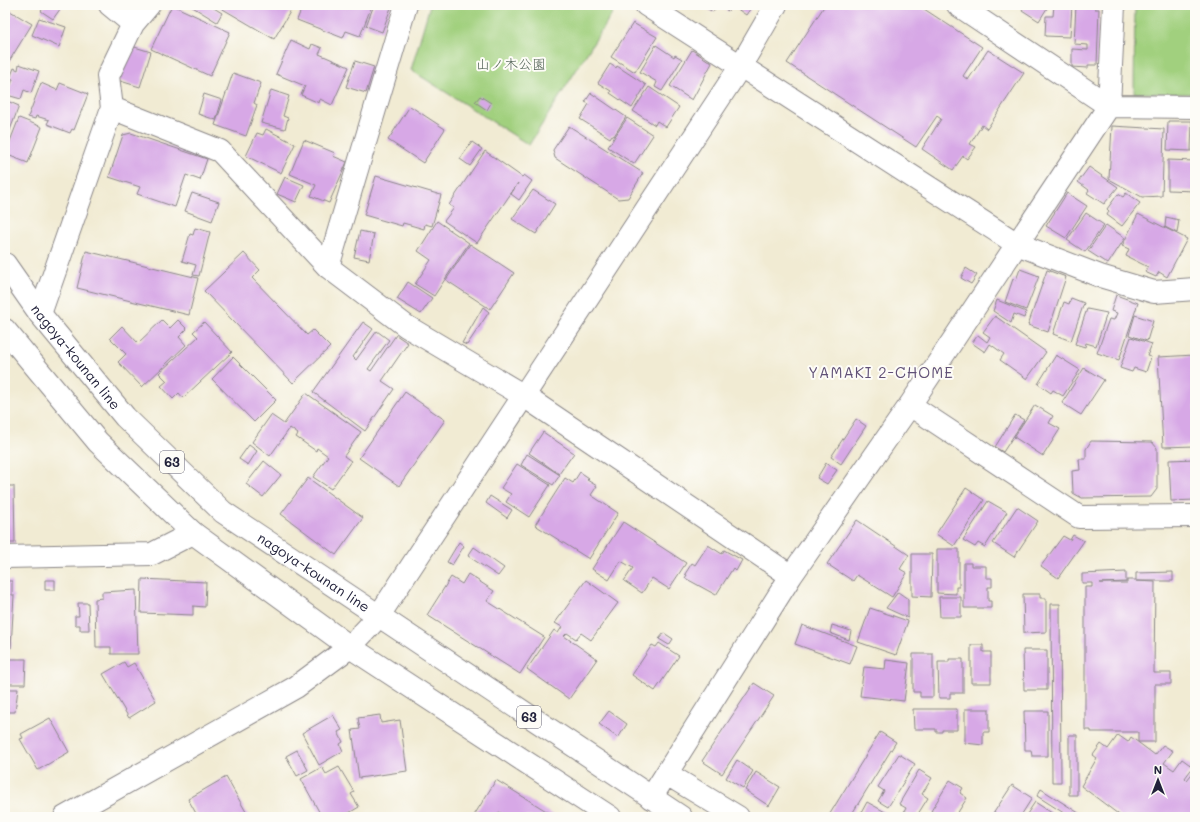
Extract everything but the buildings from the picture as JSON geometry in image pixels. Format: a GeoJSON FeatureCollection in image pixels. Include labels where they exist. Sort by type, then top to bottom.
{"type":"FeatureCollection","features":[{"type":"Feature","properties":{"kind":"street"},"geometry":{"type":"LineString","coordinates":[[110,5],[133,24]]}},
{"type":"Feature","properties":{"kind":"street"},"geometry":{"type":"LineString","coordinates":[[40,314],[112,108],[108,76],[133,24],[149,5]]}},
{"type":"Feature","properties":{"kind":"street"},"geometry":{"type":"LineString","coordinates":[[328,267],[406,5]]}},
{"type":"Feature","properties":{"kind":"street"},"geometry":{"type":"LineString","coordinates":[[646,5],[1016,244],[1100,276],[1154,292],[1195,289]]}},
{"type":"Feature","properties":{"kind":"street"},"geometry":{"type":"LineString","coordinates":[[65,817],[296,687],[350,647],[378,617],[740,67],[776,5]]}},
{"type":"Feature","properties":{"kind":"street"},"geometry":{"type":"LineString","coordinates":[[958,5],[1110,106],[1195,107]]}},
{"type":"Feature","properties":{"kind":"street"},"geometry":{"type":"LineString","coordinates":[[651,798],[791,576],[910,405],[1016,244],[1110,106],[1114,5]]}},
{"type":"Feature","properties":{"kind":"street"},"geometry":{"type":"LineString","coordinates":[[112,108],[220,151],[328,267],[406,326],[524,396],[791,576]]}},
{"type":"Feature","properties":{"kind":"street","name":"nagoya-kounan line"},"geometry":{"type":"LineString","coordinates":[[5,264],[40,314],[125,417],[223,512],[378,617],[681,817]]}},
{"type":"Feature","properties":{"kind":"street","name":"63"},"geometry":{"type":"LineString","coordinates":[[5,330],[98,442],[193,533],[350,647],[610,817]]}},
{"type":"Feature","properties":{"kind":"street"},"geometry":{"type":"LineString","coordinates":[[910,405],[1079,517],[1195,516]]}},
{"type":"Feature","properties":{"kind":"street"},"geometry":{"type":"LineString","coordinates":[[5,557],[152,554],[193,533]]}},
{"type":"Feature","properties":{"kind":"street"},"geometry":{"type":"LineString","coordinates":[[667,774],[738,817]]}},
{"type":"Feature","properties":{"kind":"green space","name":"山ノ木公園"},"geometry":{"type":"Polygon","coordinates":[[[430,5],[598,5],[613,12],[529,145],[411,70],[430,5]]]}},
{"type":"Feature","properties":{"kind":"green space"},"geometry":{"type":"Polygon","coordinates":[[[1135,5],[1195,5],[1195,94],[1134,93],[1135,5]]]}},
{"type":"Feature","properties":{"kind":"district","name":"YAMAKI 2-CHOME"},"geometry":{"type":"Point","coordinates":[881,373]}}]}
